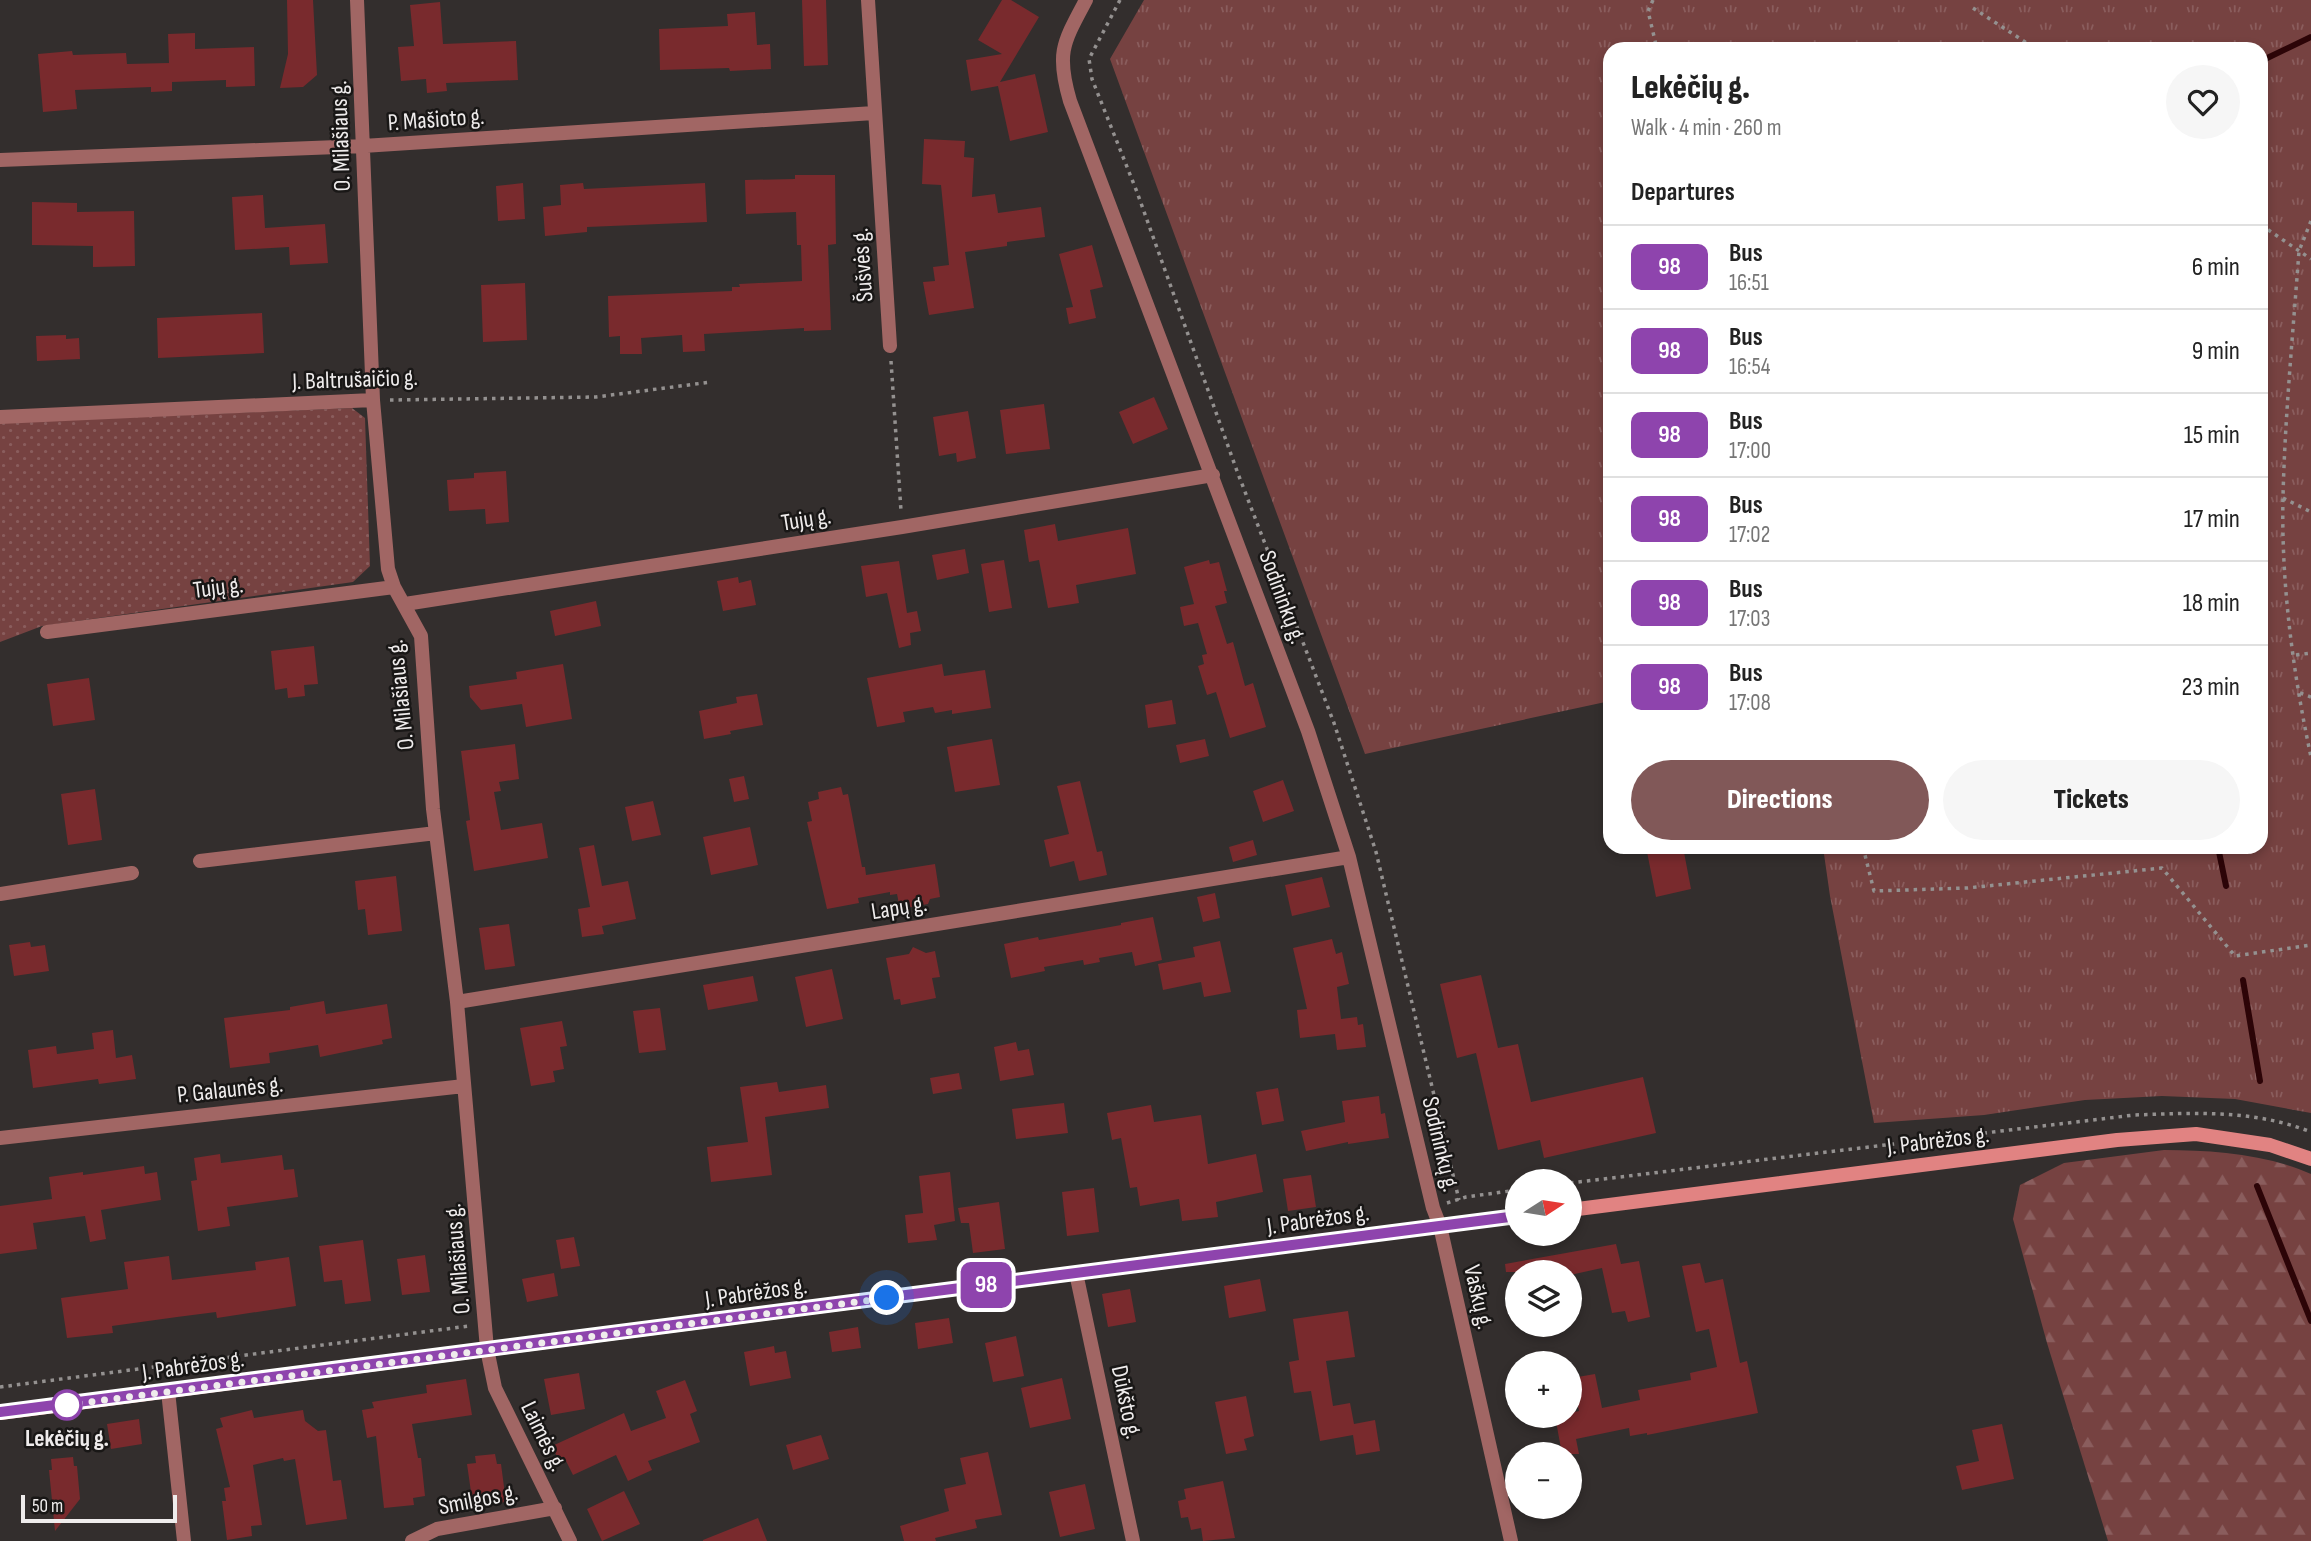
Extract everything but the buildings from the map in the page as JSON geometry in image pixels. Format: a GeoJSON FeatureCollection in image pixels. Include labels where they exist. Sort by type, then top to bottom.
{"type":"FeatureCollection","features":[{"type":"Feature","properties":{"kind":"street","name":"O. Milašiaus g."},"geometry":{"type":"LineString","coordinates":[[357,0],[373,400],[388,569],[394,587],[421,636],[436,832],[457,1002],[487,1349]]}},
{"type":"Feature","properties":{"kind":"street","name":"Šušvės g."},"geometry":{"type":"LineString","coordinates":[[868,0],[890,346]]}},
{"type":"Feature","properties":{"kind":"street","name":"Sodininkų g."},"geometry":{"type":"LineString","coordinates":[[1086,0],[1061,54],[1062,76],[1308,731],[1349,857],[1433,1208],[1440,1226]]}},
{"type":"Feature","properties":{"kind":"street","name":"P. Mašioto g."},"geometry":{"type":"LineString","coordinates":[[0,160],[363,146],[874,113]]}},
{"type":"Feature","properties":{"kind":"street","name":"J. Baltrušaičio g."},"geometry":{"type":"LineString","coordinates":[[0,417],[373,400]]}},
{"type":"Feature","properties":{"kind":"street","name":"Tujų g."},"geometry":{"type":"LineString","coordinates":[[405,604],[902,527],[1213,475]]}},
{"type":"Feature","properties":{"kind":"street","name":"Tujų g."},"geometry":{"type":"LineString","coordinates":[[47,632],[394,587]]}},
{"type":"Feature","properties":{"kind":"street"},"geometry":{"type":"LineString","coordinates":[[200,861],[436,832]]}},
{"type":"Feature","properties":{"kind":"street","name":"Lapų g."},"geometry":{"type":"LineString","coordinates":[[457,1002],[1349,857]]}},
{"type":"Feature","properties":{"kind":"street"},"geometry":{"type":"LineString","coordinates":[[0,894],[132,873]]}},
{"type":"Feature","properties":{"kind":"street","name":"P. Galaunės g."},"geometry":{"type":"LineString","coordinates":[[0,1138],[464,1086]]}},
{"type":"Feature","properties":{"kind":"street","name":"J. Pabrėžos g."},"geometry":{"type":"LineString","coordinates":[[1582,1208],[2117,1140],[2196,1134],[2270,1145],[2311,1158]]}},
{"type":"Feature","properties":{"kind":"street","name":"J. Pabrėžos g."},"geometry":{"type":"LineString","coordinates":[[0,1412],[1505,1218]]}},
{"type":"Feature","properties":{"kind":"street","name":"Vaškų g."},"geometry":{"type":"LineString","coordinates":[[1440,1226],[1511,1541]]}},
{"type":"Feature","properties":{"kind":"street","name":"Dūkšto g."},"geometry":{"type":"LineString","coordinates":[[1076,1273],[1133,1541]]}},
{"type":"Feature","properties":{"kind":"street","name":"Laimės g."},"geometry":{"type":"LineString","coordinates":[[487,1349],[495,1388],[570,1541]]}},
{"type":"Feature","properties":{"kind":"street"},"geometry":{"type":"LineString","coordinates":[[168,1391],[184,1541]]}},
{"type":"Feature","properties":{"kind":"street","name":"Smilgos g."},"geometry":{"type":"LineString","coordinates":[[412,1541],[437,1528],[555,1508]]}},
{"type":"Feature","properties":{"kind":"path"},"geometry":{"type":"LineString","coordinates":[[1121,0],[1089,59],[1092,79],[1334,723],[1376,852],[1459,1200]]}},
{"type":"Feature","properties":{"kind":"path"},"geometry":{"type":"LineString","coordinates":[[1653,0],[1648,10],[1655,42]]}},
{"type":"Feature","properties":{"kind":"path"},"geometry":{"type":"LineString","coordinates":[[1973,8],[2025,42]]}},
{"type":"Feature","properties":{"kind":"path"},"geometry":{"type":"LineString","coordinates":[[2311,221],[2299,251],[2283,498],[2284,557],[2300,693],[2311,757]]}},
{"type":"Feature","properties":{"kind":"path"},"geometry":{"type":"LineString","coordinates":[[2268,230],[2311,259]]}},
{"type":"Feature","properties":{"kind":"path"},"geometry":{"type":"LineString","coordinates":[[890,346],[902,527]]}},
{"type":"Feature","properties":{"kind":"path","name":"J. Baltrušaičio g."},"geometry":{"type":"LineString","coordinates":[[373,400],[596,397],[711,382]]}},
{"type":"Feature","properties":{"kind":"path"},"geometry":{"type":"LineString","coordinates":[[2283,498],[2311,512]]}},
{"type":"Feature","properties":{"kind":"path"},"geometry":{"type":"LineString","coordinates":[[2295,655],[2311,653]]}},
{"type":"Feature","properties":{"kind":"path"},"geometry":{"type":"LineString","coordinates":[[2300,693],[2311,696]]}},
{"type":"Feature","properties":{"kind":"path"},"geometry":{"type":"LineString","coordinates":[[1865,854],[1874,891],[1967,888],[2162,868],[2235,956],[2311,945]]}},
{"type":"Feature","properties":{"kind":"path"},"geometry":{"type":"LineString","coordinates":[[1582,1182],[2134,1115],[2216,1112],[2256,1117],[2311,1132]]}},
{"type":"Feature","properties":{"kind":"path"},"geometry":{"type":"LineString","coordinates":[[1433,1208],[1459,1200],[1505,1192]]}},
{"type":"Feature","properties":{"kind":"path"},"geometry":{"type":"LineString","coordinates":[[0,1387],[486,1323]]}},
{"type":"Feature","properties":{"kind":"green space"},"geometry":{"type":"Polygon","coordinates":[[[1144,0],[2311,0],[2311,1113],[2235,1099],[2162,1096],[2085,1100],[1984,1115],[1874,1123],[1824,854],[2268,854],[2268,42],[1603,42],[1603,703],[1365,754],[1110,59],[1144,0]]]}},
{"type":"Feature","properties":{"kind":"green space"},"geometry":{"type":"Polygon","coordinates":[[[352,408],[365,418],[370,566],[353,582],[42,626],[0,642],[0,423],[352,408]]]}},
{"type":"Feature","properties":{"kind":"green space"},"geometry":{"type":"Polygon","coordinates":[[[2164,1150],[2239,1154],[2294,1167],[2311,1174],[2311,1541],[2108,1541],[2047,1343],[2013,1219],[2020,1185],[2064,1163],[2164,1150]]]}},
{"type":"Feature","properties":{"kind":"waterway"},"geometry":{"type":"LineString","coordinates":[[2268,58],[2311,37]]}},
{"type":"Feature","properties":{"kind":"waterway"},"geometry":{"type":"LineString","coordinates":[[2219,854],[2226,886]]}},
{"type":"Feature","properties":{"kind":"waterway"},"geometry":{"type":"LineString","coordinates":[[2243,980],[2260,1081]]}},
{"type":"Feature","properties":{"kind":"waterway"},"geometry":{"type":"LineString","coordinates":[[2257,1186],[2311,1321]]}},
{"type":"Feature","properties":{"kind":"bus line","name":"98"},"geometry":{"type":"LineString","coordinates":[[0,1412],[1505,1218]]}},
{"type":"Feature","properties":{"kind":"place","name":"Lekėčių g."},"geometry":{"type":"Point","coordinates":[67,1405]}},
{"type":"Feature","properties":{"kind":"route"},"geometry":{"type":"LineString","coordinates":[[67,1405],[887,1298]]}}]}
